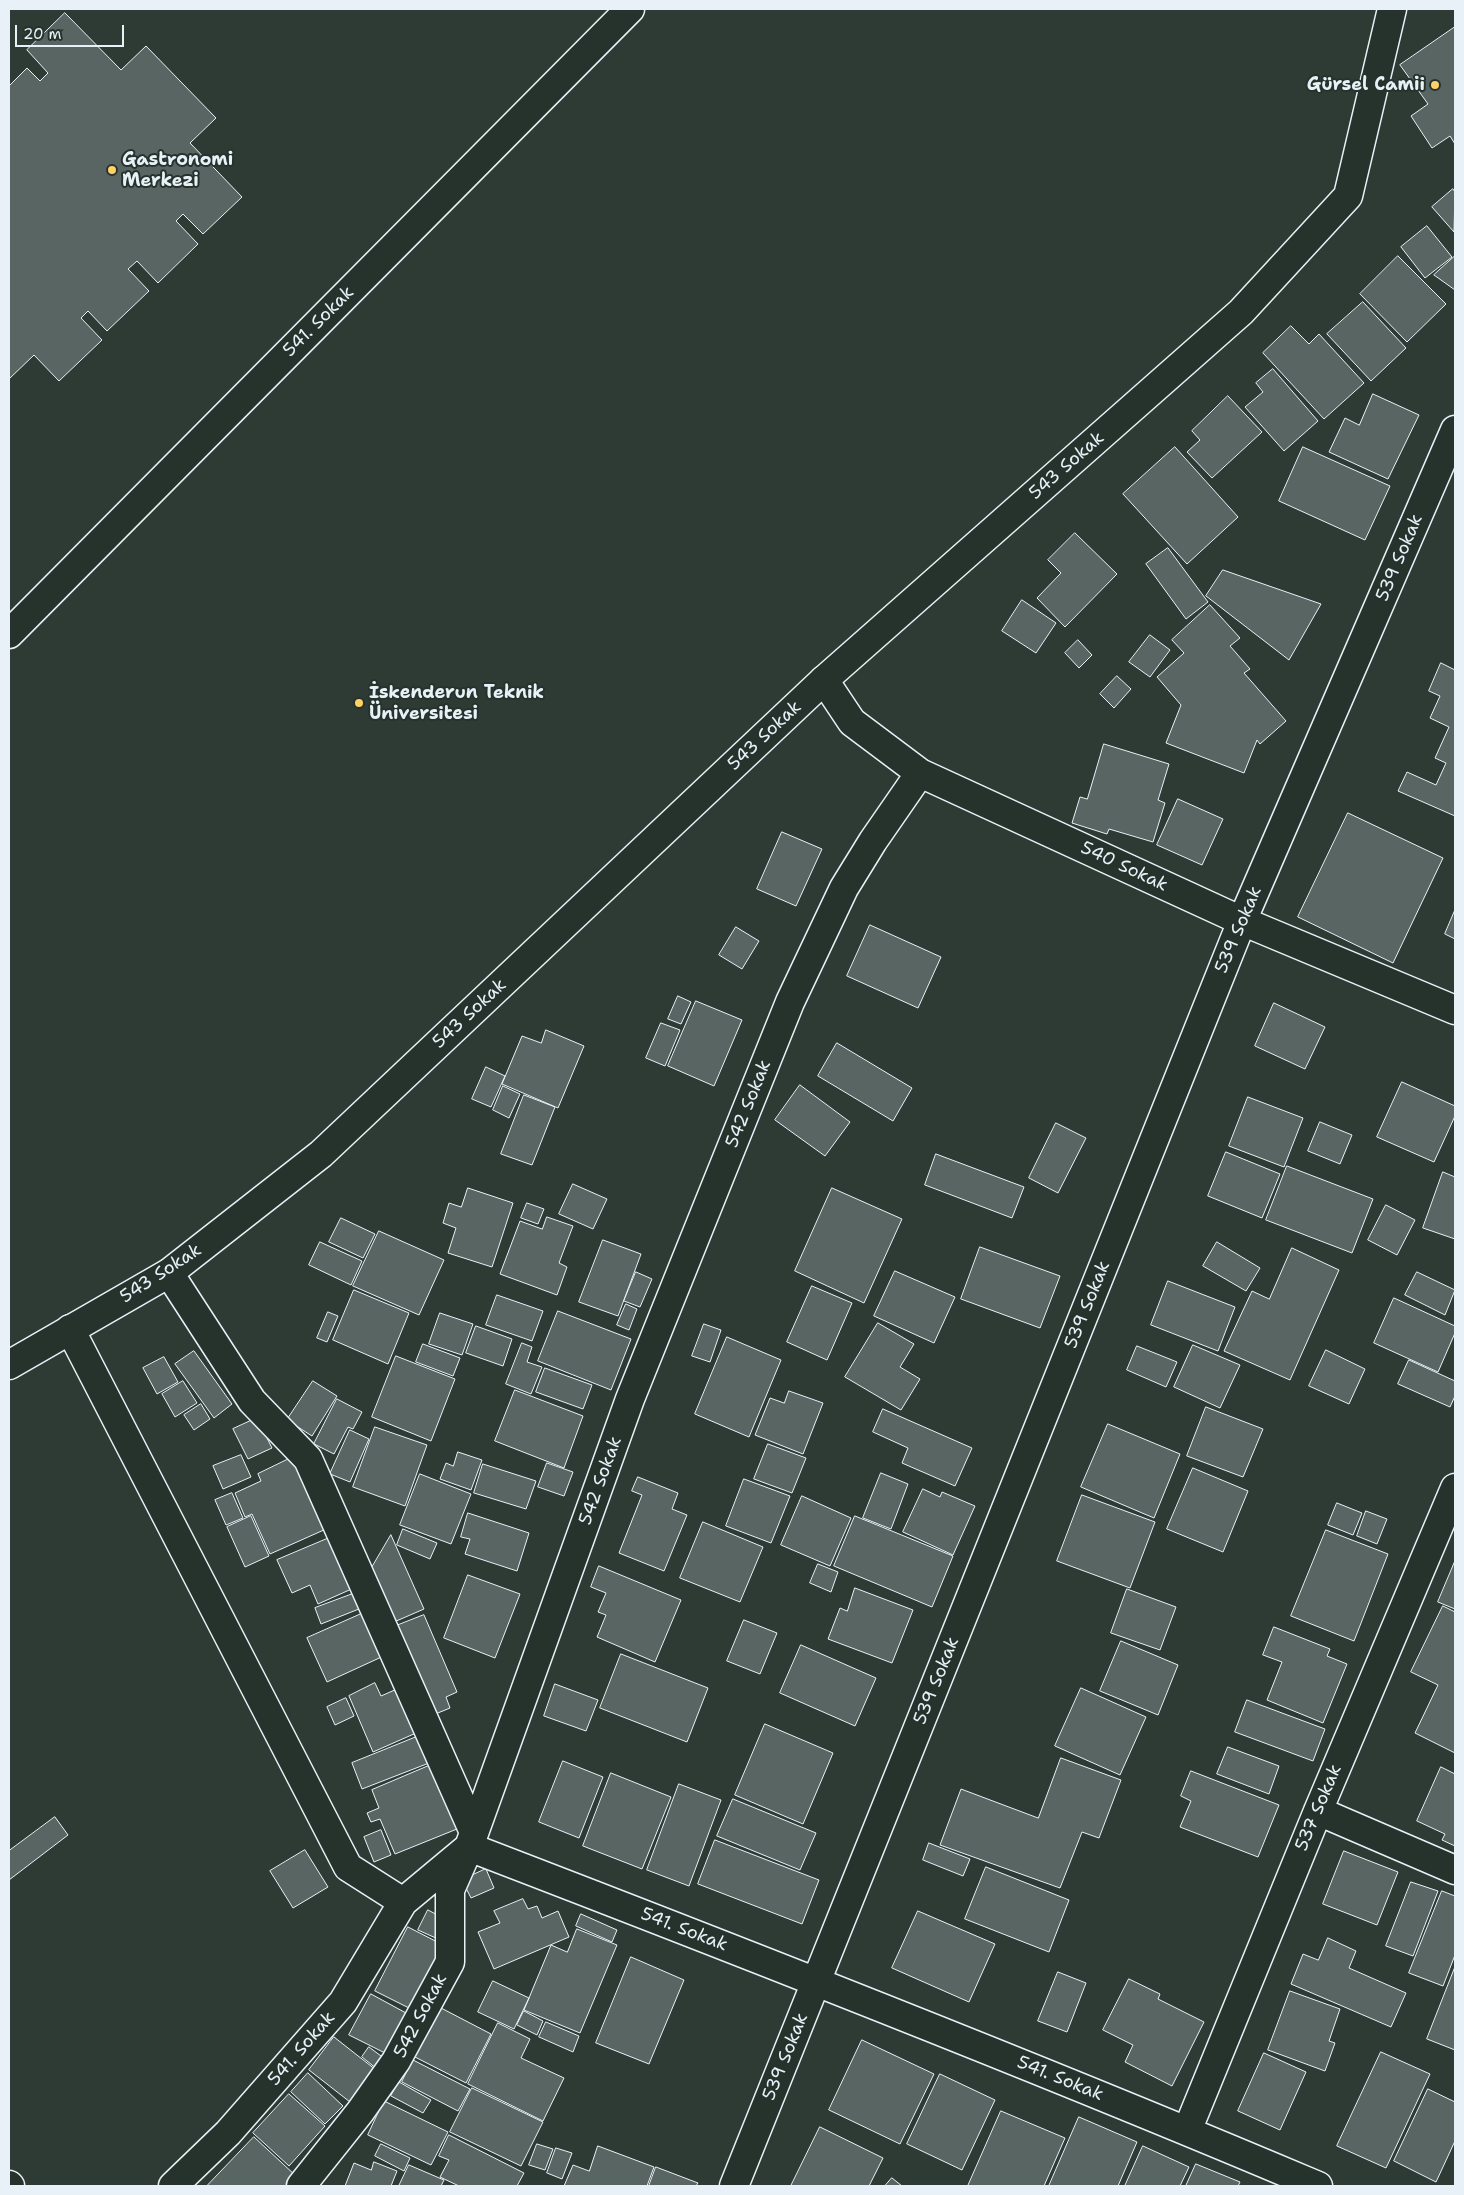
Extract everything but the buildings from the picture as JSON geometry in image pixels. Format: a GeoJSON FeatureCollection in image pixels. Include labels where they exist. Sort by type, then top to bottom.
{"type":"FeatureCollection","features":[{"type":"Feature","properties":{"kind":"street","name":"541. Sokak"},"geometry":{"type":"LineString","coordinates":[[9,634],[630,9]]}},
{"type":"Feature","properties":{"kind":"street","name":"543 Sokak"},"geometry":{"type":"LineString","coordinates":[[9,1365],[169,1273],[321,1154],[824,680],[1241,312],[1348,196],[1392,9]]}},
{"type":"Feature","properties":{"kind":"street","name":"539 Sokak"},"geometry":{"type":"LineString","coordinates":[[734,2186],[1242,921],[1455,430]]}},
{"type":"Feature","properties":{"kind":"street","name":"540 Sokak"},"geometry":{"type":"LineString","coordinates":[[824,680],[852,722],[920,773],[1242,921],[1455,1010]]}},
{"type":"Feature","properties":{"kind":"street","name":"542 Sokak"},"geometry":{"type":"LineString","coordinates":[[301,2186],[360,2112],[396,2061],[450,1962],[450,1890],[471,1839],[630,1399],[790,1002],[844,888],[872,841],[920,773]]}},
{"type":"Feature","properties":{"kind":"street"},"geometry":{"type":"LineString","coordinates":[[169,1273],[252,1401],[308,1458],[471,1839]]}},
{"type":"Feature","properties":{"kind":"street"},"geometry":{"type":"LineString","coordinates":[[70,1329],[348,1867],[403,1902]]}},
{"type":"Feature","properties":{"kind":"street","name":"537 Sokak"},"geometry":{"type":"LineString","coordinates":[[1187,2131],[1318,1810],[1455,1488]]}},
{"type":"Feature","properties":{"kind":"street"},"geometry":{"type":"LineString","coordinates":[[1318,1810],[1455,1870]]}},
{"type":"Feature","properties":{"kind":"street","name":"541. Sokak"},"geometry":{"type":"LineString","coordinates":[[173,2186],[228,2133],[343,2002],[403,1902],[471,1839],[1318,2186]]}},
{"type":"Feature","properties":{"kind":"place","name":"Gürsel Camii"},"geometry":{"type":"Point","coordinates":[1435,85]}},
{"type":"Feature","properties":{"kind":"place","name":"Gastronomi Merkezi"},"geometry":{"type":"Point","coordinates":[112,170]}},
{"type":"Feature","properties":{"kind":"place","name":"İskenderun Teknik Üniversitesi"},"geometry":{"type":"Point","coordinates":[359,703]}}]}
